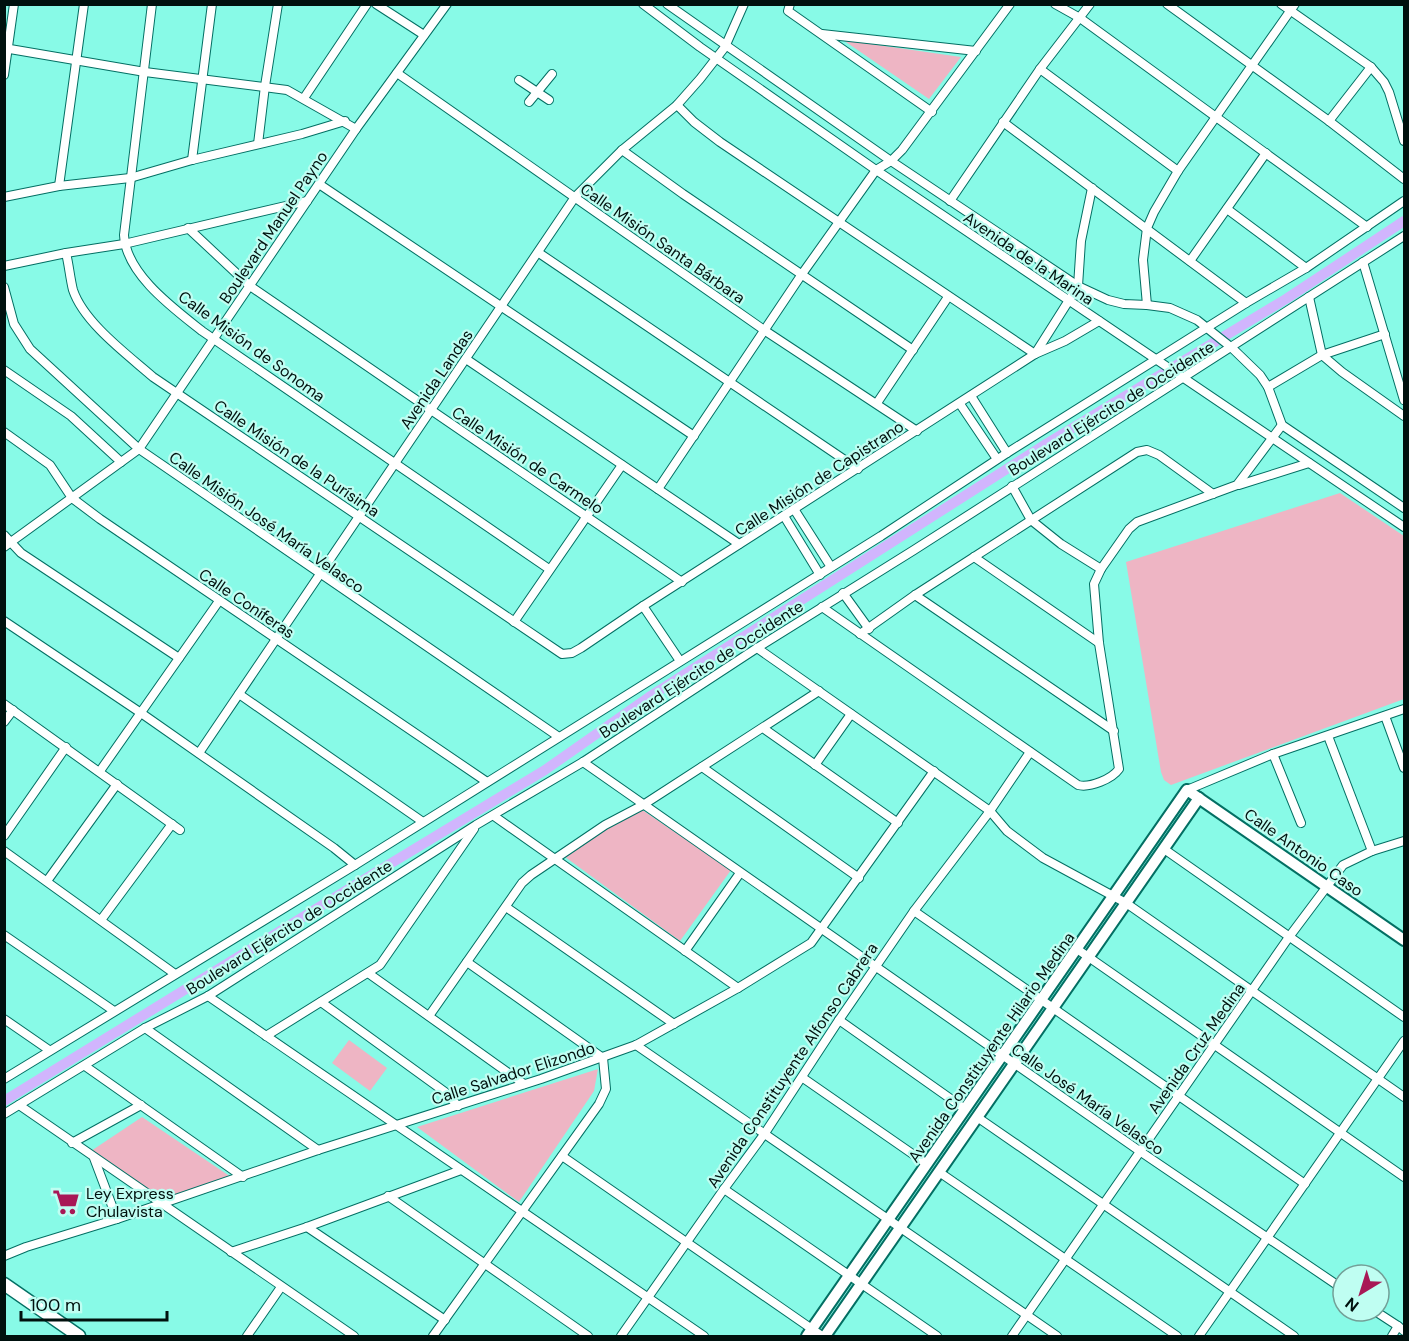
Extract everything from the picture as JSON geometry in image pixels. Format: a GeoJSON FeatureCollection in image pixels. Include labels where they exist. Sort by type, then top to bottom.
{"type":"FeatureCollection","features":[{"type":"Feature","properties":{"kind":"main road"},"geometry":{"type":"LineString","coordinates":[[4,1284],[79,1336]]}},
{"type":"Feature","properties":{"kind":"street"},"geometry":{"type":"LineString","coordinates":[[4,75],[14,4]]}},
{"type":"Feature","properties":{"kind":"street"},"geometry":{"type":"LineString","coordinates":[[59,186],[84,4]]}},
{"type":"Feature","properties":{"kind":"street"},"geometry":{"type":"LineString","coordinates":[[124,244],[152,4]]}},
{"type":"Feature","properties":{"kind":"street"},"geometry":{"type":"LineString","coordinates":[[192,160],[212,4]]}},
{"type":"Feature","properties":{"kind":"street"},"geometry":{"type":"LineString","coordinates":[[258,144],[264,86],[278,4]]}},
{"type":"Feature","properties":{"kind":"street"},"geometry":{"type":"LineString","coordinates":[[304,98],[367,4]]}},
{"type":"Feature","properties":{"kind":"street"},"geometry":{"type":"LineString","coordinates":[[376,4],[424,35]]}},
{"type":"Feature","properties":{"kind":"street","name":"Boulevard Manuel Payno"},"geometry":{"type":"LineString","coordinates":[[7,545],[139,449],[356,129],[447,4]]}},
{"type":"Feature","properties":{"kind":"street","name":"Avenida de la Marina"},"geometry":{"type":"LineString","coordinates":[[643,4],[717,59],[876,170],[1404,527]]}},
{"type":"Feature","properties":{"kind":"street","name":"Avenida de la Marina"},"geometry":{"type":"LineString","coordinates":[[668,4],[725,47],[1078,286],[1108,300],[1124,304],[1170,308],[1186,314],[1210,330],[1253,367],[1268,387],[1282,426]]}},
{"type":"Feature","properties":{"kind":"street","name":"Avenida Landas"},"geometry":{"type":"LineString","coordinates":[[199,753],[502,307],[552,229],[576,197],[622,150],[677,105],[717,59],[725,47],[744,4]]}},
{"type":"Feature","properties":{"kind":"street"},"geometry":{"type":"LineString","coordinates":[[790,4],[788,11],[932,112]]}},
{"type":"Feature","properties":{"kind":"street"},"geometry":{"type":"LineString","coordinates":[[658,489],[802,273],[876,170],[891,161],[902,150],[1010,4]]}},
{"type":"Feature","properties":{"kind":"street"},"geometry":{"type":"LineString","coordinates":[[1055,4],[1080,18],[1366,227]]}},
{"type":"Feature","properties":{"kind":"street"},"geometry":{"type":"LineString","coordinates":[[950,201],[1040,69],[1090,4]]}},
{"type":"Feature","properties":{"kind":"street"},"geometry":{"type":"LineString","coordinates":[[1167,4],[1329,121],[1404,179]]}},
{"type":"Feature","properties":{"kind":"street"},"geometry":{"type":"LineString","coordinates":[[1281,4],[1292,8],[1371,67],[1389,92],[1404,141]]}},
{"type":"Feature","properties":{"kind":"street"},"geometry":{"type":"LineString","coordinates":[[1147,305],[1143,260],[1147,228],[1166,189],[1292,8]]}},
{"type":"Feature","properties":{"kind":"street"},"geometry":{"type":"LineString","coordinates":[[822,34],[976,51]]}},
{"type":"Feature","properties":{"kind":"street"},"geometry":{"type":"LineString","coordinates":[[6,49],[145,72],[287,90],[356,129]]}},
{"type":"Feature","properties":{"kind":"street"},"geometry":{"type":"LineString","coordinates":[[1329,121],[1371,67]]}},
{"type":"Feature","properties":{"kind":"street"},"geometry":{"type":"LineString","coordinates":[[1040,69],[1178,171]]}},
{"type":"Feature","properties":{"kind":"street","name":"Calle Misión Santa Bárbara"},"geometry":{"type":"LineString","coordinates":[[397,73],[764,330],[917,431]]}},
{"type":"Feature","properties":{"kind":"street"},"geometry":{"type":"LineString","coordinates":[[529,102],[552,74]]}},
{"type":"Feature","properties":{"kind":"street"},"geometry":{"type":"LineString","coordinates":[[519,80],[549,100]]}},
{"type":"Feature","properties":{"kind":"street"},"geometry":{"type":"LineString","coordinates":[[677,105],[720,142],[1035,354],[1078,286],[1081,241],[1092,188]]}},
{"type":"Feature","properties":{"kind":"street"},"geometry":{"type":"LineString","coordinates":[[4,197],[59,186],[130,178],[345,121]]}},
{"type":"Feature","properties":{"kind":"street"},"geometry":{"type":"LineString","coordinates":[[1003,122],[1246,303]]}},
{"type":"Feature","properties":{"kind":"street"},"geometry":{"type":"LineString","coordinates":[[622,150],[913,350]]}},
{"type":"Feature","properties":{"kind":"street"},"geometry":{"type":"LineString","coordinates":[[1190,261],[1266,153]]}},
{"type":"Feature","properties":{"kind":"street"},"geometry":{"type":"LineString","coordinates":[[319,183],[694,436]]}},
{"type":"Feature","properties":{"kind":"street"},"geometry":{"type":"LineString","coordinates":[[4,266],[124,244],[307,201]]}},
{"type":"Feature","properties":{"kind":"street","name":"Boulevard Ejército de Occidente"},"geometry":{"type":"LineString","coordinates":[[4,1079],[355,865],[820,574],[997,459],[1159,362],[1210,330],[1246,303],[1306,268],[1404,201]]}},
{"type":"Feature","properties":{"kind":"street"},"geometry":{"type":"LineString","coordinates":[[1227,209],[1306,268]]}},
{"type":"Feature","properties":{"kind":"street","name":"Calle Misión de Carmelo"},"geometry":{"type":"LineString","coordinates":[[188,228],[250,286],[682,582]]}},
{"type":"Feature","properties":{"kind":"street","name":"Boulevard Ejército de Occidente"},"geometry":{"type":"LineString","coordinates":[[4,1114],[145,1028],[208,996],[477,825],[583,762],[756,648],[1232,348],[1404,236]]}},
{"type":"Feature","properties":{"kind":"street","name":"Calle Misión de Sonoma"},"geometry":{"type":"LineString","coordinates":[[124,244],[131,261],[151,286],[176,310],[214,339],[549,569]]}},
{"type":"Feature","properties":{"kind":"street","name":"Calle Misión de la Purísima"},"geometry":{"type":"LineString","coordinates":[[66,253],[74,291],[88,316],[153,377],[555,650]]}},
{"type":"Feature","properties":{"kind":"street"},"geometry":{"type":"LineString","coordinates":[[538,253],[858,469]]}},
{"type":"Feature","properties":{"kind":"street"},"geometry":{"type":"LineString","coordinates":[[1363,261],[1404,400]]}},
{"type":"Feature","properties":{"kind":"street","name":"Calle Misión José María Velasco"},"geometry":{"type":"LineString","coordinates":[[4,287],[14,324],[30,349],[139,449],[559,737]]}},
{"type":"Feature","properties":{"kind":"street"},"geometry":{"type":"LineString","coordinates":[[877,403],[948,297]]}},
{"type":"Feature","properties":{"kind":"street"},"geometry":{"type":"LineString","coordinates":[[1309,297],[1322,355],[1404,416]]}},
{"type":"Feature","properties":{"kind":"street","name":"Calle Misión de Capistrano"},"geometry":{"type":"LineString","coordinates":[[555,650],[566,654],[581,648],[1035,354],[1065,341],[1099,321]]}},
{"type":"Feature","properties":{"kind":"street"},"geometry":{"type":"LineString","coordinates":[[1268,387],[1322,355],[1386,334]]}},
{"type":"Feature","properties":{"kind":"street"},"geometry":{"type":"LineString","coordinates":[[466,359],[739,544]]}},
{"type":"Feature","properties":{"kind":"street"},"geometry":{"type":"LineString","coordinates":[[4,370],[71,416],[121,462]]}},
{"type":"Feature","properties":{"kind":"street"},"geometry":{"type":"LineString","coordinates":[[971,396],[1007,453]]}},
{"type":"Feature","properties":{"kind":"street"},"geometry":{"type":"LineString","coordinates":[[960,404],[997,459]]}},
{"type":"Feature","properties":{"kind":"street"},"geometry":{"type":"LineString","coordinates":[[1237,485],[1282,426],[1404,508]]}},
{"type":"Feature","properties":{"kind":"street","name":"Calle Coníferas"},"geometry":{"type":"LineString","coordinates":[[4,432],[50,465],[72,498],[100,519],[487,782]]}},
{"type":"Feature","properties":{"kind":"street"},"geometry":{"type":"LineString","coordinates":[[860,634],[915,595],[1137,452],[1147,450],[1159,455],[1213,494]]}},
{"type":"Feature","properties":{"kind":"street"},"geometry":{"type":"LineString","coordinates":[[822,607],[1078,785],[1089,785],[1113,775],[1119,769],[1093,592],[1096,577],[1101,569],[1129,529],[1137,522],[1237,485],[1309,464]]}},
{"type":"Feature","properties":{"kind":"street"},"geometry":{"type":"LineString","coordinates":[[514,622],[622,465]]}},
{"type":"Feature","properties":{"kind":"street"},"geometry":{"type":"LineString","coordinates":[[1012,486],[1030,520],[1061,544],[1101,569]]}},
{"type":"Feature","properties":{"kind":"street"},"geometry":{"type":"LineString","coordinates":[[794,509],[831,567]]}},
{"type":"Feature","properties":{"kind":"street"},"geometry":{"type":"LineString","coordinates":[[784,516],[820,574]]}},
{"type":"Feature","properties":{"kind":"street"},"geometry":{"type":"LineString","coordinates":[[4,535],[7,545],[179,658]]}},
{"type":"Feature","properties":{"kind":"street"},"geometry":{"type":"LineString","coordinates":[[974,557],[1099,644]]}},
{"type":"Feature","properties":{"kind":"street"},"geometry":{"type":"LineString","coordinates":[[843,593],[868,629]]}},
{"type":"Feature","properties":{"kind":"street"},"geometry":{"type":"LineString","coordinates":[[915,595],[1114,730]]}},
{"type":"Feature","properties":{"kind":"street"},"geometry":{"type":"LineString","coordinates":[[100,771],[219,601]]}},
{"type":"Feature","properties":{"kind":"street"},"geometry":{"type":"LineString","coordinates":[[643,606],[680,662]]}},
{"type":"Feature","properties":{"kind":"street"},"geometry":{"type":"LineString","coordinates":[[4,621],[199,753],[355,865]]}},
{"type":"Feature","properties":{"kind":"street"},"geometry":{"type":"LineString","coordinates":[[756,648],[990,811],[1007,831],[1043,858],[1090,885],[1114,895],[1404,1097]]}},
{"type":"Feature","properties":{"kind":"street"},"geometry":{"type":"LineString","coordinates":[[429,1016],[527,879],[606,825],[642,805],[819,691]]}},
{"type":"Feature","properties":{"kind":"street"},"geometry":{"type":"LineString","coordinates":[[239,694],[423,822]]}},
{"type":"Feature","properties":{"kind":"street"},"geometry":{"type":"LineString","coordinates":[[4,704],[180,830]]}},
{"type":"Feature","properties":{"kind":"street","name":"Avenida Constituyente Hilario Medina"},"geometry":{"type":"LineString","coordinates":[[810,1333],[1187,790],[1273,754],[1404,709]]}},
{"type":"Feature","properties":{"kind":"street"},"geometry":{"type":"LineString","coordinates":[[4,722],[13,710]]}},
{"type":"Feature","properties":{"kind":"street"},"geometry":{"type":"LineString","coordinates":[[815,765],[851,714]]}},
{"type":"Feature","properties":{"kind":"street"},"geometry":{"type":"LineString","coordinates":[[1386,716],[1404,768]]}},
{"type":"Feature","properties":{"kind":"street"},"geometry":{"type":"LineString","coordinates":[[763,728],[898,823]]}},
{"type":"Feature","properties":{"kind":"street"},"geometry":{"type":"LineString","coordinates":[[1328,736],[1372,852],[1404,841]]}},
{"type":"Feature","properties":{"kind":"street"},"geometry":{"type":"LineString","coordinates":[[4,836],[66,747]]}},
{"type":"Feature","properties":{"kind":"street","name":"Avenida Constituyente Alfonso Cabrera"},"geometry":{"type":"LineString","coordinates":[[621,1336],[765,1133],[914,911],[990,811],[1030,752]]}},
{"type":"Feature","properties":{"kind":"street"},"geometry":{"type":"LineString","coordinates":[[1273,754],[1301,824]]}},
{"type":"Feature","properties":{"kind":"street","name":"Calle José María Velasco"},"geometry":{"type":"LineString","coordinates":[[583,762],[1141,1152],[1331,1281]]}},
{"type":"Feature","properties":{"kind":"street"},"geometry":{"type":"LineString","coordinates":[[702,767],[859,878]]}},
{"type":"Feature","properties":{"kind":"street","name":"Calle Salvador Elizondo"},"geometry":{"type":"LineString","coordinates":[[4,1256],[318,1150],[603,1058],[636,1045],[738,988],[811,943],[934,771]]}},
{"type":"Feature","properties":{"kind":"street","name":"Avenida Constituyente Hilario Medina"},"geometry":{"type":"LineString","coordinates":[[824,1336],[1199,798],[1204,782]]}},
{"type":"Feature","properties":{"kind":"street"},"geometry":{"type":"LineString","coordinates":[[47,881],[117,784]]}},
{"type":"Feature","properties":{"kind":"street","name":"Calle Antonio Caso"},"geometry":{"type":"LineString","coordinates":[[1187,790],[1404,940]]}},
{"type":"Feature","properties":{"kind":"street"},"geometry":{"type":"LineString","coordinates":[[494,816],[738,988]]}},
{"type":"Feature","properties":{"kind":"street"},"geometry":{"type":"LineString","coordinates":[[100,920],[172,824]]}},
{"type":"Feature","properties":{"kind":"street"},"geometry":{"type":"LineString","coordinates":[[266,1036],[380,965],[477,825]]}},
{"type":"Feature","properties":{"kind":"street"},"geometry":{"type":"LineString","coordinates":[[1164,849],[1404,1017]]}},
{"type":"Feature","properties":{"kind":"street"},"geometry":{"type":"LineString","coordinates":[[4,851],[175,974]]}},
{"type":"Feature","properties":{"kind":"street","name":"Avenida Cruz Medina"},"geometry":{"type":"LineString","coordinates":[[1012,1336],[1289,937],[1343,865],[1372,852]]}},
{"type":"Feature","properties":{"kind":"street"},"geometry":{"type":"LineString","coordinates":[[685,951],[740,873]]}},
{"type":"Feature","properties":{"kind":"street"},"geometry":{"type":"LineString","coordinates":[[506,907],[674,1024]]}},
{"type":"Feature","properties":{"kind":"street"},"geometry":{"type":"LineString","coordinates":[[914,911],[1305,1184]]}},
{"type":"Feature","properties":{"kind":"street"},"geometry":{"type":"LineString","coordinates":[[4,935],[114,1011]]}},
{"type":"Feature","properties":{"kind":"street"},"geometry":{"type":"LineString","coordinates":[[1077,949],[1404,1176]]}},
{"type":"Feature","properties":{"kind":"street"},"geometry":{"type":"LineString","coordinates":[[433,1336],[599,1104],[606,1089],[603,1058],[467,962]]}},
{"type":"Feature","properties":{"kind":"street"},"geometry":{"type":"LineString","coordinates":[[368,973],[524,1084]]}},
{"type":"Feature","properties":{"kind":"street"},"geometry":{"type":"LineString","coordinates":[[208,996],[704,1336]]}},
{"type":"Feature","properties":{"kind":"street"},"geometry":{"type":"LineString","coordinates":[[321,1002],[445,1092],[458,1106]]}},
{"type":"Feature","properties":{"kind":"street"},"geometry":{"type":"LineString","coordinates":[[4,1019],[49,1050]]}},
{"type":"Feature","properties":{"kind":"street"},"geometry":{"type":"LineString","coordinates":[[839,1020],[965,1109]]}},
{"type":"Feature","properties":{"kind":"street"},"geometry":{"type":"LineString","coordinates":[[145,1028],[318,1150]]}},
{"type":"Feature","properties":{"kind":"street"},"geometry":{"type":"LineString","coordinates":[[1199,1336],[1404,1041]]}},
{"type":"Feature","properties":{"kind":"street"},"geometry":{"type":"LineString","coordinates":[[636,1045],[1057,1336]]}},
{"type":"Feature","properties":{"kind":"street"},"geometry":{"type":"LineString","coordinates":[[85,1066],[243,1176]]}},
{"type":"Feature","properties":{"kind":"street"},"geometry":{"type":"LineString","coordinates":[[802,1078],[927,1164]]}},
{"type":"Feature","properties":{"kind":"street"},"geometry":{"type":"LineString","coordinates":[[19,1105],[354,1336]]}},
{"type":"Feature","properties":{"kind":"street"},"geometry":{"type":"LineString","coordinates":[[72,1143],[141,1105]]}},
{"type":"Feature","properties":{"kind":"street"},"geometry":{"type":"LineString","coordinates":[[977,1117],[1294,1336]]}},
{"type":"Feature","properties":{"kind":"street"},"geometry":{"type":"LineString","coordinates":[[562,1156],[687,1242],[810,1333],[824,1336]]}},
{"type":"Feature","properties":{"kind":"street"},"geometry":{"type":"LineString","coordinates":[[93,1157],[117,1219]]}},
{"type":"Feature","properties":{"kind":"street"},"geometry":{"type":"LineString","coordinates":[[231,1252],[307,1227],[461,1170]]}},
{"type":"Feature","properties":{"kind":"street"},"geometry":{"type":"LineString","coordinates":[[939,1172],[1177,1336]]}},
{"type":"Feature","properties":{"kind":"street"},"geometry":{"type":"LineString","coordinates":[[724,1189],[937,1336]]}},
{"type":"Feature","properties":{"kind":"street"},"geometry":{"type":"LineString","coordinates":[[388,1196],[588,1336]]}},
{"type":"Feature","properties":{"kind":"street"},"geometry":{"type":"LineString","coordinates":[[307,1227],[445,1320]]}},
{"type":"Feature","properties":{"kind":"street"},"geometry":{"type":"LineString","coordinates":[[247,1336],[281,1287]]}},
{"type":"Feature","properties":{"kind":"street"},"geometry":{"type":"LineString","coordinates":[[1392,1336],[1401,1329]]}},
{"type":"Feature","properties":{"kind":"shaded area"},"geometry":{"type":"Polygon","coordinates":[[[843,40],[961,57],[929,99],[843,40]]]}},
{"type":"Feature","properties":{"kind":"shaded area"},"geometry":{"type":"Polygon","coordinates":[[[1340,493],[1404,536],[1404,699],[1171,785],[1164,780],[1161,772],[1126,562],[1340,493]]]}},
{"type":"Feature","properties":{"kind":"shaded area"},"geometry":{"type":"Polygon","coordinates":[[[641,809],[731,870],[680,941],[561,854],[641,809]]]}},
{"type":"Feature","properties":{"kind":"shaded area"},"geometry":{"type":"Polygon","coordinates":[[[349,1040],[387,1068],[370,1091],[332,1063],[349,1040]]]}},
{"type":"Feature","properties":{"kind":"shaded area"},"geometry":{"type":"Polygon","coordinates":[[[598,1069],[594,1091],[519,1202],[417,1127],[598,1069]]]}},
{"type":"Feature","properties":{"kind":"shaded area"},"geometry":{"type":"Polygon","coordinates":[[[142,1117],[231,1177],[164,1200],[91,1151],[142,1117]]]}},
{"type":"Feature","properties":{"kind":"waterway"},"geometry":{"type":"LineString","coordinates":[[4,1101],[545,770],[649,697],[1046,444],[1286,299],[1404,221]]}},
{"type":"Feature","properties":{"kind":"place","name":"Ley Express Chulavista"},"geometry":{"type":"Point","coordinates":[66,1202]}}]}
